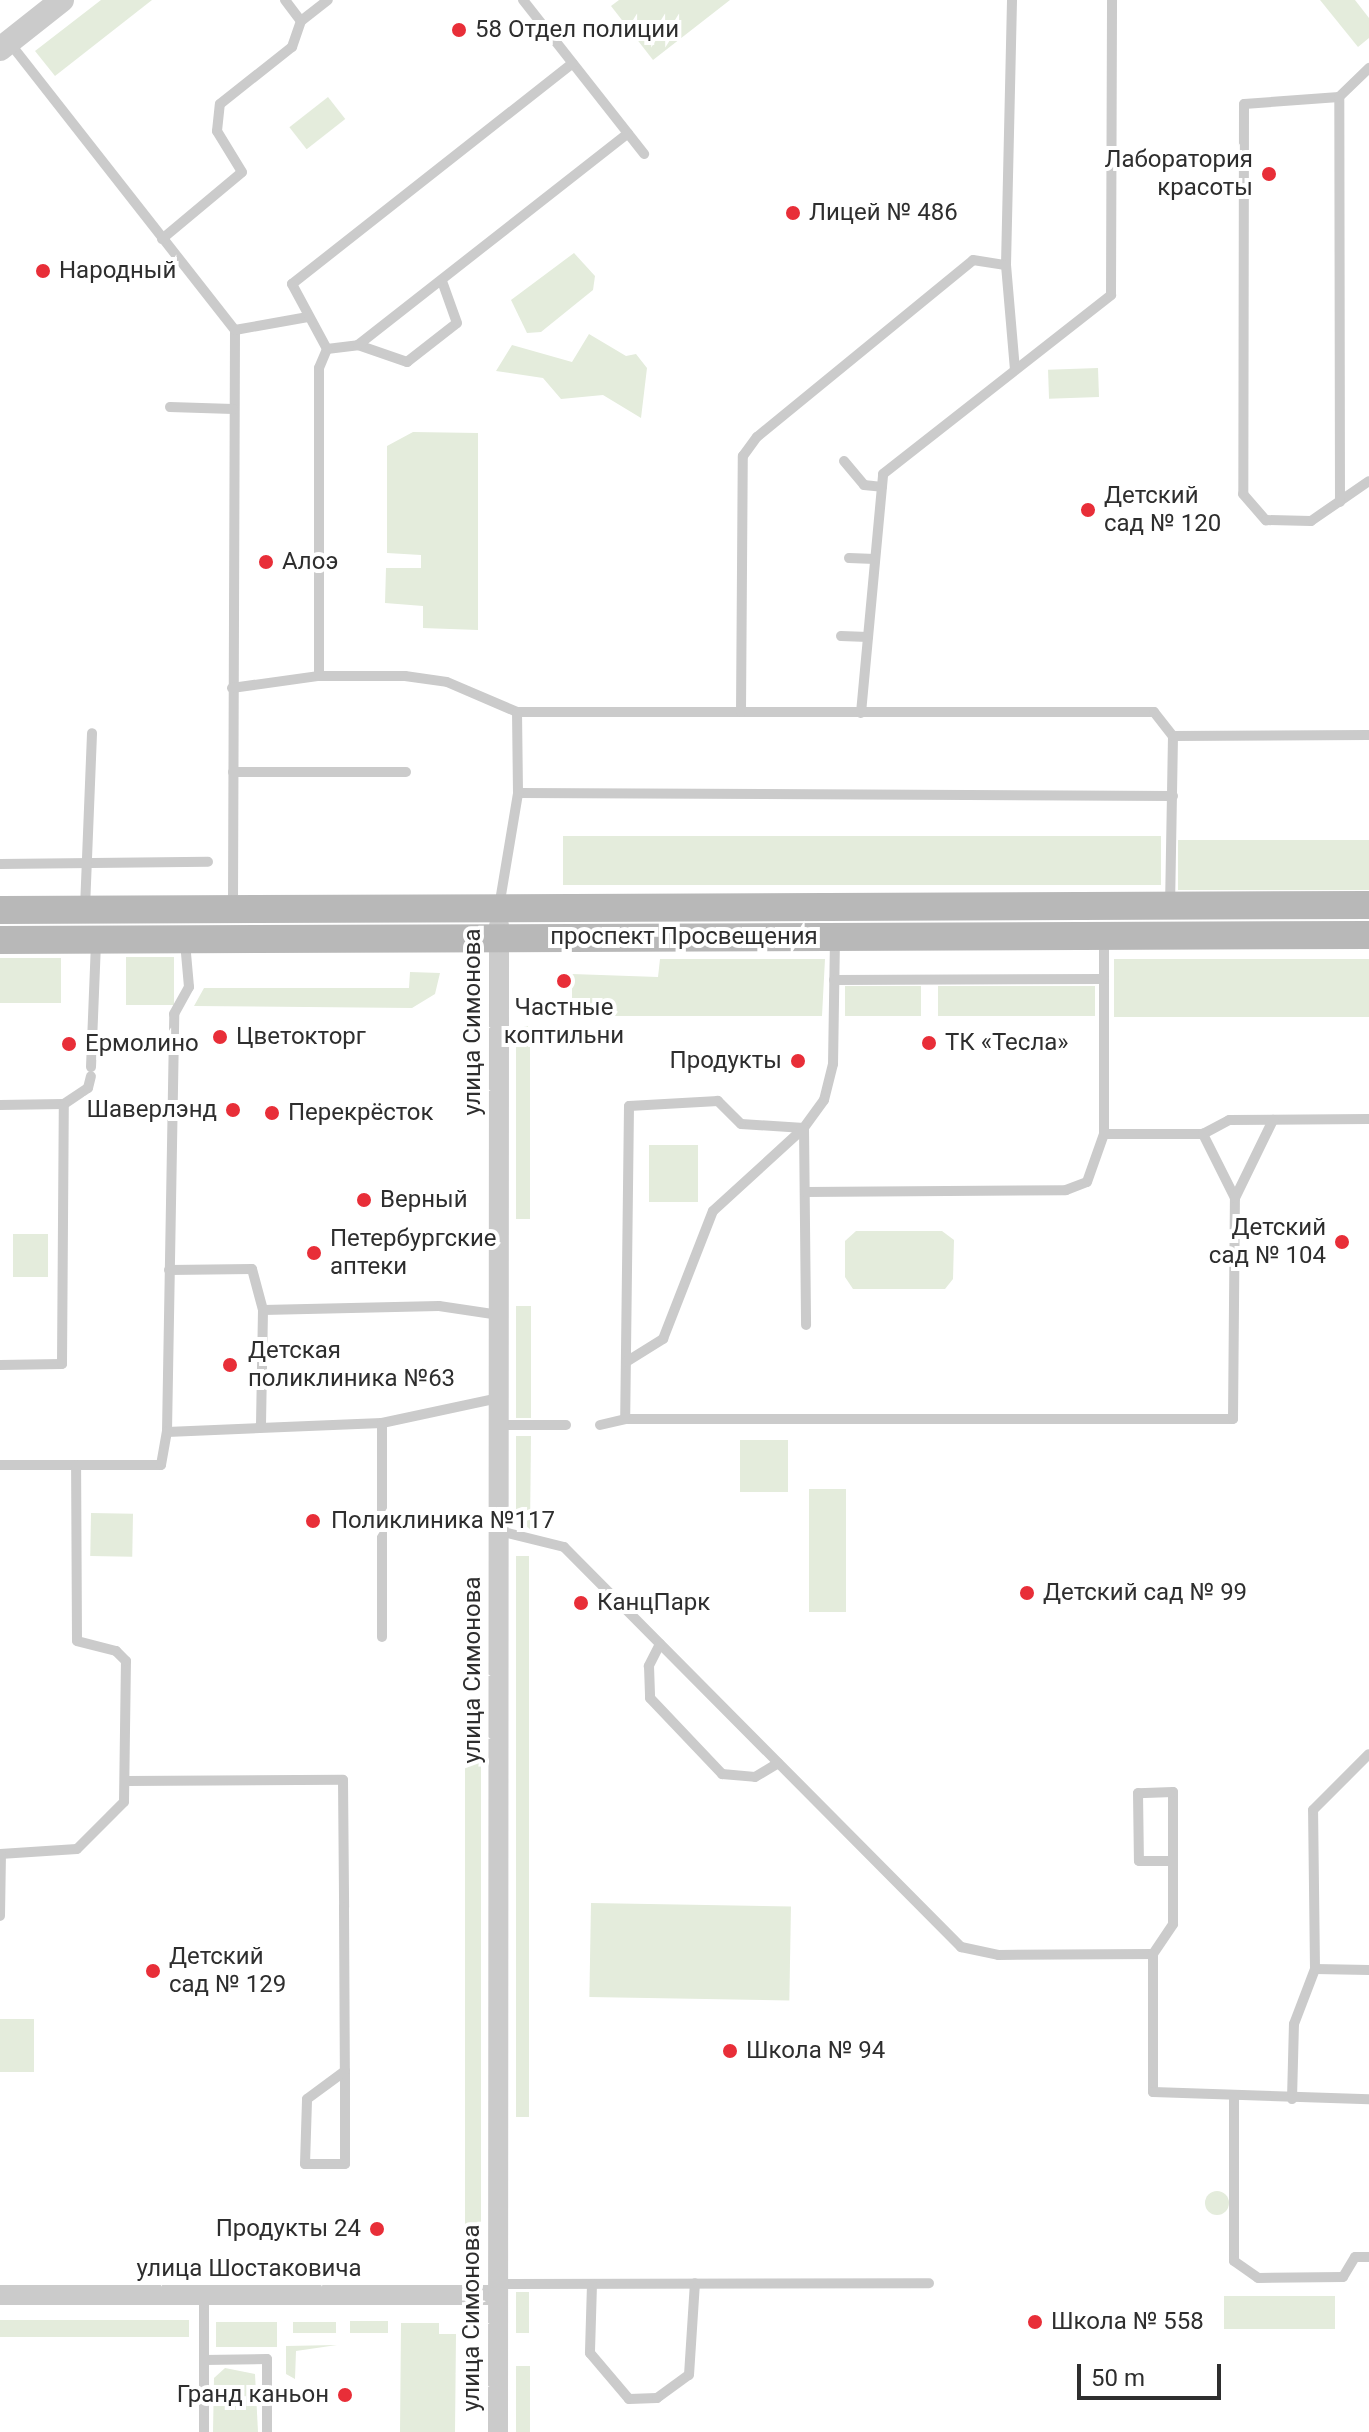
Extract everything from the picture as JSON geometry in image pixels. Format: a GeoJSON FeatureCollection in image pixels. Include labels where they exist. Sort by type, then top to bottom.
{"type":"FeatureCollection","features":[{"type":"Feature","properties":{"kind":"main road","name":"проспект Просвещения"},"geometry":{"type":"LineString","coordinates":[[0,910],[1369,905]]}},
{"type":"Feature","properties":{"kind":"main road","name":"проспект Просвещения"},"geometry":{"type":"LineString","coordinates":[[0,940],[1369,935]]}},
{"type":"Feature","properties":{"kind":"street"},"geometry":{"type":"LineString","coordinates":[[5,45],[62,0]]}},
{"type":"Feature","properties":{"kind":"street","name":"улица Симонова"},"geometry":{"type":"LineString","coordinates":[[498,2432],[499,909]]}},
{"type":"Feature","properties":{"kind":"street","name":"улица Шостаковича"},"geometry":{"type":"LineString","coordinates":[[0,2295],[498,2290]]}},
{"type":"Feature","properties":{"kind":"lane"},"geometry":{"type":"LineString","coordinates":[[285,0],[301,21]]}},
{"type":"Feature","properties":{"kind":"lane"},"geometry":{"type":"LineString","coordinates":[[162,239],[238,178],[241,164],[217,131],[220,104],[292,47],[301,21],[328,0]]}},
{"type":"Feature","properties":{"kind":"lane"},"geometry":{"type":"LineString","coordinates":[[523,0],[644,154]]}},
{"type":"Feature","properties":{"kind":"lane"},"geometry":{"type":"LineString","coordinates":[[1012,0],[1006,265],[1015,370]]}},
{"type":"Feature","properties":{"kind":"lane"},"geometry":{"type":"LineString","coordinates":[[861,713],[883,474],[1111,295],[1112,0]]}},
{"type":"Feature","properties":{"kind":"lane"},"geometry":{"type":"LineString","coordinates":[[5,45],[235,330],[233,909]]}},
{"type":"Feature","properties":{"kind":"lane"},"geometry":{"type":"LineString","coordinates":[[327,349],[292,284],[573,63]]}},
{"type":"Feature","properties":{"kind":"lane"},"geometry":{"type":"LineString","coordinates":[[1369,68],[1339,97],[1244,104],[1243,494],[1266,520],[1311,521],[1369,481]]}},
{"type":"Feature","properties":{"kind":"lane"},"geometry":{"type":"LineString","coordinates":[[1339,97],[1340,502]]}},
{"type":"Feature","properties":{"kind":"lane"},"geometry":{"type":"LineString","coordinates":[[358,345],[628,133]]}},
{"type":"Feature","properties":{"kind":"lane"},"geometry":{"type":"LineString","coordinates":[[741,712],[743,456],[792,401],[973,260],[1006,265]]}},
{"type":"Feature","properties":{"kind":"lane"},"geometry":{"type":"LineString","coordinates":[[327,349],[358,345],[407,362],[457,323],[442,281]]}},
{"type":"Feature","properties":{"kind":"lane"},"geometry":{"type":"LineString","coordinates":[[235,330],[308,317]]}},
{"type":"Feature","properties":{"kind":"lane"},"geometry":{"type":"LineString","coordinates":[[319,676],[319,368],[327,349]]}},
{"type":"Feature","properties":{"kind":"lane"},"geometry":{"type":"LineString","coordinates":[[170,407],[233,409]]}},
{"type":"Feature","properties":{"kind":"lane"},"geometry":{"type":"LineString","coordinates":[[844,461],[864,485],[882,487]]}},
{"type":"Feature","properties":{"kind":"lane"},"geometry":{"type":"LineString","coordinates":[[849,558],[875,559]]}},
{"type":"Feature","properties":{"kind":"lane"},"geometry":{"type":"LineString","coordinates":[[841,636],[868,637]]}},
{"type":"Feature","properties":{"kind":"lane"},"geometry":{"type":"LineString","coordinates":[[232,688],[319,676],[447,682],[517,712],[1154,712],[1173,736],[1170,906]]}},
{"type":"Feature","properties":{"kind":"lane"},"geometry":{"type":"LineString","coordinates":[[499,909],[518,793],[517,712]]}},
{"type":"Feature","properties":{"kind":"lane"},"geometry":{"type":"LineString","coordinates":[[85,910],[92,733]]}},
{"type":"Feature","properties":{"kind":"lane"},"geometry":{"type":"LineString","coordinates":[[1173,736],[1369,735]]}},
{"type":"Feature","properties":{"kind":"lane"},"geometry":{"type":"LineString","coordinates":[[233,772],[406,772]]}},
{"type":"Feature","properties":{"kind":"lane"},"geometry":{"type":"LineString","coordinates":[[518,793],[1173,796]]}},
{"type":"Feature","properties":{"kind":"lane"},"geometry":{"type":"LineString","coordinates":[[0,864],[208,862]]}},
{"type":"Feature","properties":{"kind":"lane"},"geometry":{"type":"LineString","coordinates":[[805,1192],[1066,1190],[1087,1182],[1104,1134],[1104,936]]}},
{"type":"Feature","properties":{"kind":"lane"},"geometry":{"type":"LineString","coordinates":[[626,1362],[663,1339],[713,1211],[804,1128],[824,1100],[833,1064],[835,937]]}},
{"type":"Feature","properties":{"kind":"lane"},"geometry":{"type":"LineString","coordinates":[[0,1105],[64,1104],[88,1088],[96,939]]}},
{"type":"Feature","properties":{"kind":"lane"},"geometry":{"type":"LineString","coordinates":[[0,1465],[161,1465],[167,1432],[174,1014],[189,987],[185,939]]}},
{"type":"Feature","properties":{"kind":"lane"},"geometry":{"type":"LineString","coordinates":[[834,980],[1104,979]]}},
{"type":"Feature","properties":{"kind":"lane"},"geometry":{"type":"LineString","coordinates":[[625,1419],[629,1106],[718,1101],[741,1124],[804,1128]]}},
{"type":"Feature","properties":{"kind":"lane"},"geometry":{"type":"LineString","coordinates":[[0,1365],[62,1364],[64,1104]]}},
{"type":"Feature","properties":{"kind":"lane"},"geometry":{"type":"LineString","coordinates":[[1104,1134],[1203,1134],[1229,1120],[1369,1119]]}},
{"type":"Feature","properties":{"kind":"lane"},"geometry":{"type":"LineString","coordinates":[[600,1425],[625,1419],[1233,1419],[1235,1198],[1273,1120]]}},
{"type":"Feature","properties":{"kind":"lane"},"geometry":{"type":"LineString","coordinates":[[804,1128],[806,1325]]}},
{"type":"Feature","properties":{"kind":"lane"},"geometry":{"type":"LineString","coordinates":[[1203,1134],[1235,1198]]}},
{"type":"Feature","properties":{"kind":"lane"},"geometry":{"type":"LineString","coordinates":[[169,1270],[252,1269],[263,1310],[261,1426]]}},
{"type":"Feature","properties":{"kind":"lane"},"geometry":{"type":"LineString","coordinates":[[263,1310],[439,1306],[499,1315]]}},
{"type":"Feature","properties":{"kind":"lane"},"geometry":{"type":"LineString","coordinates":[[167,1432],[237,1433],[261,1426],[382,1423],[499,1398]]}},
{"type":"Feature","properties":{"kind":"lane"},"geometry":{"type":"LineString","coordinates":[[382,1423],[382,1637]]}},
{"type":"Feature","properties":{"kind":"lane"},"geometry":{"type":"LineString","coordinates":[[499,1425],[566,1425]]}},
{"type":"Feature","properties":{"kind":"lane"},"geometry":{"type":"LineString","coordinates":[[0,1916],[1,1854],[77,1849],[113,1817],[127,1781],[126,1661],[116,1651],[77,1641],[76,1465]]}},
{"type":"Feature","properties":{"kind":"lane"},"geometry":{"type":"LineString","coordinates":[[499,1531],[564,1547],[961,1947],[998,1955],[1153,1954]]}},
{"type":"Feature","properties":{"kind":"lane"},"geometry":{"type":"LineString","coordinates":[[660,1644],[649,1666],[650,1698],[722,1774],[755,1777],[778,1763]]}},
{"type":"Feature","properties":{"kind":"lane"},"geometry":{"type":"LineString","coordinates":[[1292,2099],[1294,2024],[1315,1969],[1313,1810],[1369,1754]]}},
{"type":"Feature","properties":{"kind":"lane"},"geometry":{"type":"LineString","coordinates":[[127,1781],[343,1780],[345,2071],[345,2164],[305,2164],[307,2099],[345,2071]]}},
{"type":"Feature","properties":{"kind":"lane"},"geometry":{"type":"LineString","coordinates":[[1173,1861],[1139,1861],[1138,1793],[1173,1792],[1173,1861],[1173,1924],[1153,1954],[1153,2092],[1234,2099],[1369,2099]]}},
{"type":"Feature","properties":{"kind":"lane"},"geometry":{"type":"LineString","coordinates":[[1315,1969],[1369,1970]]}},
{"type":"Feature","properties":{"kind":"lane"},"geometry":{"type":"LineString","coordinates":[[1234,2099],[1234,2261],[1258,2278],[1343,2277],[1355,2257],[1369,2257]]}},
{"type":"Feature","properties":{"kind":"lane"},"geometry":{"type":"LineString","coordinates":[[592,2284],[590,2353],[629,2399],[665,2394],[689,2375],[695,2283]]}},
{"type":"Feature","properties":{"kind":"lane"},"geometry":{"type":"LineString","coordinates":[[498,2290],[592,2284],[929,2283]]}},
{"type":"Feature","properties":{"kind":"lane"},"geometry":{"type":"LineString","coordinates":[[204,2295],[204,2432]]}},
{"type":"Feature","properties":{"kind":"lane"},"geometry":{"type":"LineString","coordinates":[[204,2360],[267,2359],[267,2432]]}},
{"type":"Feature","properties":{"kind":"green space"},"geometry":{"type":"Polygon","coordinates":[[[101,0],[152,0],[55,76],[35,51],[101,0]]]}},
{"type":"Feature","properties":{"kind":"green space"},"geometry":{"type":"Polygon","coordinates":[[[619,0],[730,0],[653,60],[611,6],[619,0]]]}},
{"type":"Feature","properties":{"kind":"green space"},"geometry":{"type":"Polygon","coordinates":[[[1320,0],[1355,0],[1369,18],[1369,38],[1358,47],[1320,0]]]}},
{"type":"Feature","properties":{"kind":"green space"},"geometry":{"type":"Polygon","coordinates":[[[328,97],[345,119],[307,149],[289,127],[328,97]]]}},
{"type":"Feature","properties":{"kind":"green space"},"geometry":{"type":"Polygon","coordinates":[[[574,253],[595,276],[593,290],[541,332],[527,333],[511,300],[574,253]]]}},
{"type":"Feature","properties":{"kind":"green space"},"geometry":{"type":"Polygon","coordinates":[[[589,334],[626,356],[636,354],[647,368],[641,418],[603,395],[561,399],[543,378],[496,371],[512,345],[572,362],[589,334]]]}},
{"type":"Feature","properties":{"kind":"green space"},"geometry":{"type":"Polygon","coordinates":[[[1098,368],[1099,397],[1049,399],[1048,370],[1098,368]]]}},
{"type":"Feature","properties":{"kind":"green space"},"geometry":{"type":"Polygon","coordinates":[[[413,432],[478,433],[478,630],[423,628],[423,606],[385,603],[386,568],[421,568],[421,555],[387,553],[387,446],[413,432]]]}},
{"type":"Feature","properties":{"kind":"green space"},"geometry":{"type":"Polygon","coordinates":[[[563,836],[1161,836],[1161,885],[563,885],[563,836]]]}},
{"type":"Feature","properties":{"kind":"green space"},"geometry":{"type":"Polygon","coordinates":[[[1178,840],[1369,840],[1369,890],[1178,890],[1178,840]]]}},
{"type":"Feature","properties":{"kind":"green space"},"geometry":{"type":"Polygon","coordinates":[[[126,957],[174,957],[174,1005],[126,1005],[126,957]]]}},
{"type":"Feature","properties":{"kind":"green space"},"geometry":{"type":"Polygon","coordinates":[[[0,958],[61,958],[61,1003],[0,1003],[0,958]]]}},
{"type":"Feature","properties":{"kind":"green space"},"geometry":{"type":"Polygon","coordinates":[[[660,959],[825,959],[822,1016],[572,1016],[572,974],[658,977],[660,959]]]}},
{"type":"Feature","properties":{"kind":"green space"},"geometry":{"type":"Polygon","coordinates":[[[1114,959],[1369,959],[1369,1017],[1114,1017],[1114,959]]]}},
{"type":"Feature","properties":{"kind":"green space"},"geometry":{"type":"Polygon","coordinates":[[[410,972],[440,973],[435,994],[412,1008],[194,1006],[204,988],[409,988],[410,972]]]}},
{"type":"Feature","properties":{"kind":"green space"},"geometry":{"type":"Polygon","coordinates":[[[845,986],[921,986],[921,1016],[845,1016],[845,986]]]}},
{"type":"Feature","properties":{"kind":"green space"},"geometry":{"type":"Polygon","coordinates":[[[938,986],[1095,986],[1095,1016],[938,1016],[938,986]]]}},
{"type":"Feature","properties":{"kind":"green space"},"geometry":{"type":"Polygon","coordinates":[[[516,1026],[530,1026],[530,1219],[516,1219],[516,1026]]]}},
{"type":"Feature","properties":{"kind":"green space"},"geometry":{"type":"Polygon","coordinates":[[[649,1145],[698,1145],[698,1202],[649,1202],[649,1145]]]}},
{"type":"Feature","properties":{"kind":"green space"},"geometry":{"type":"Polygon","coordinates":[[[856,1231],[942,1231],[954,1240],[953,1279],[945,1289],[853,1289],[845,1277],[845,1241],[856,1231]]]}},
{"type":"Feature","properties":{"kind":"green space"},"geometry":{"type":"Polygon","coordinates":[[[13,1234],[48,1234],[48,1277],[13,1277],[13,1234]]]}},
{"type":"Feature","properties":{"kind":"green space"},"geometry":{"type":"Polygon","coordinates":[[[516,1306],[531,1306],[531,1418],[516,1418],[516,1306]]]}},
{"type":"Feature","properties":{"kind":"green space"},"geometry":{"type":"Polygon","coordinates":[[[516,1436],[531,1436],[530,1529],[516,1519],[516,1436]]]}},
{"type":"Feature","properties":{"kind":"green space"},"geometry":{"type":"Polygon","coordinates":[[[740,1440],[788,1440],[788,1492],[740,1492],[740,1440]]]}},
{"type":"Feature","properties":{"kind":"green space"},"geometry":{"type":"Polygon","coordinates":[[[809,1489],[846,1489],[846,1612],[809,1612],[809,1489]]]}},
{"type":"Feature","properties":{"kind":"green space"},"geometry":{"type":"Polygon","coordinates":[[[91,1513],[133,1514],[132,1557],[90,1556],[91,1513]]]}},
{"type":"Feature","properties":{"kind":"green space"},"geometry":{"type":"Polygon","coordinates":[[[516,1556],[529,1556],[529,2117],[516,2117],[516,1556]]]}},
{"type":"Feature","properties":{"kind":"green space"},"geometry":{"type":"Polygon","coordinates":[[[465,1711],[472,1711],[481,1764],[481,2247],[465,2242],[465,1711]]]}},
{"type":"Feature","properties":{"kind":"green space"},"geometry":{"type":"Polygon","coordinates":[[[591,1903],[791,1906],[789,2000],[589,1997],[591,1903]]]}},
{"type":"Feature","properties":{"kind":"green space"},"geometry":{"type":"Polygon","coordinates":[[[0,2019],[34,2019],[34,2072],[0,2072],[0,2019]]]}},
{"type":"Feature","properties":{"kind":"green space"},"geometry":{"type":"Polygon","coordinates":[[[1217,2191],[1226,2194],[1229,2203],[1226,2212],[1217,2215],[1208,2212],[1205,2203],[1208,2194],[1217,2191]]]}},
{"type":"Feature","properties":{"kind":"green space"},"geometry":{"type":"Polygon","coordinates":[[[516,2292],[529,2292],[529,2333],[516,2333],[516,2292]]]}},
{"type":"Feature","properties":{"kind":"green space"},"geometry":{"type":"Polygon","coordinates":[[[1224,2296],[1335,2296],[1335,2329],[1224,2329],[1224,2296]]]}},
{"type":"Feature","properties":{"kind":"green space"},"geometry":{"type":"Polygon","coordinates":[[[0,2320],[189,2320],[189,2337],[0,2337],[0,2320]]]}},
{"type":"Feature","properties":{"kind":"green space"},"geometry":{"type":"Polygon","coordinates":[[[350,2321],[388,2321],[388,2333],[350,2333],[350,2321]]]}},
{"type":"Feature","properties":{"kind":"green space"},"geometry":{"type":"Polygon","coordinates":[[[216,2322],[277,2322],[277,2347],[216,2347],[216,2322]]]}},
{"type":"Feature","properties":{"kind":"green space"},"geometry":{"type":"Polygon","coordinates":[[[293,2322],[336,2322],[336,2333],[293,2333],[293,2322]]]}},
{"type":"Feature","properties":{"kind":"green space"},"geometry":{"type":"Polygon","coordinates":[[[401,2323],[439,2323],[439,2334],[456,2334],[455,2432],[400,2432],[401,2323]]]}},
{"type":"Feature","properties":{"kind":"green space"},"geometry":{"type":"Polygon","coordinates":[[[337,2345],[296,2351],[295,2379],[286,2374],[286,2346],[337,2345]]]}},
{"type":"Feature","properties":{"kind":"green space"},"geometry":{"type":"Polygon","coordinates":[[[516,2366],[530,2366],[530,2432],[516,2432],[516,2366]]]}},
{"type":"Feature","properties":{"kind":"green space"},"geometry":{"type":"Polygon","coordinates":[[[225,2368],[255,2374],[258,2432],[213,2432],[214,2378],[225,2368]]]}},
{"type":"Feature","properties":{"kind":"place","name":"58 Отдел полиции"},"geometry":{"type":"Point","coordinates":[459,30]}},
{"type":"Feature","properties":{"kind":"place","name":"Лаборатория красоты"},"geometry":{"type":"Point","coordinates":[1269,174]}},
{"type":"Feature","properties":{"kind":"place","name":"Лицей № 486"},"geometry":{"type":"Point","coordinates":[793,213]}},
{"type":"Feature","properties":{"kind":"place","name":"Народный"},"geometry":{"type":"Point","coordinates":[43,271]}},
{"type":"Feature","properties":{"kind":"place","name":"Детский сад № 120"},"geometry":{"type":"Point","coordinates":[1088,510]}},
{"type":"Feature","properties":{"kind":"place","name":"Алоэ"},"geometry":{"type":"Point","coordinates":[266,562]}},
{"type":"Feature","properties":{"kind":"place","name":"Частные коптильни"},"geometry":{"type":"Point","coordinates":[564,981]}},
{"type":"Feature","properties":{"kind":"place","name":"Цветокторг"},"geometry":{"type":"Point","coordinates":[220,1037]}},
{"type":"Feature","properties":{"kind":"place","name":"ТК «Тесла»"},"geometry":{"type":"Point","coordinates":[929,1043]}},
{"type":"Feature","properties":{"kind":"place","name":"Ермолино"},"geometry":{"type":"Point","coordinates":[69,1044]}},
{"type":"Feature","properties":{"kind":"place","name":"Продукты"},"geometry":{"type":"Point","coordinates":[798,1061]}},
{"type":"Feature","properties":{"kind":"place","name":"Шаверлэнд"},"geometry":{"type":"Point","coordinates":[233,1110]}},
{"type":"Feature","properties":{"kind":"place","name":"Перекрёсток"},"geometry":{"type":"Point","coordinates":[272,1113]}},
{"type":"Feature","properties":{"kind":"place","name":"Верный"},"geometry":{"type":"Point","coordinates":[364,1200]}},
{"type":"Feature","properties":{"kind":"place","name":"Детский сад № 104"},"geometry":{"type":"Point","coordinates":[1342,1242]}},
{"type":"Feature","properties":{"kind":"place","name":"Петербургские аптеки"},"geometry":{"type":"Point","coordinates":[314,1253]}},
{"type":"Feature","properties":{"kind":"place","name":"Детская поликлиника №63"},"geometry":{"type":"Point","coordinates":[230,1365]}},
{"type":"Feature","properties":{"kind":"place","name":"Поликлиника №117"},"geometry":{"type":"Point","coordinates":[313,1521]}},
{"type":"Feature","properties":{"kind":"place","name":"Детский сад № 99"},"geometry":{"type":"Point","coordinates":[1027,1593]}},
{"type":"Feature","properties":{"kind":"place","name":"КанцПарк"},"geometry":{"type":"Point","coordinates":[581,1603]}},
{"type":"Feature","properties":{"kind":"place","name":"Детский сад № 129"},"geometry":{"type":"Point","coordinates":[153,1971]}},
{"type":"Feature","properties":{"kind":"place","name":"Школа № 94"},"geometry":{"type":"Point","coordinates":[730,2051]}},
{"type":"Feature","properties":{"kind":"place","name":"Продукты 24"},"geometry":{"type":"Point","coordinates":[377,2229]}},
{"type":"Feature","properties":{"kind":"place","name":"Школа № 558"},"geometry":{"type":"Point","coordinates":[1035,2322]}},
{"type":"Feature","properties":{"kind":"place","name":"Гранд каньон"},"geometry":{"type":"Point","coordinates":[345,2395]}}]}
